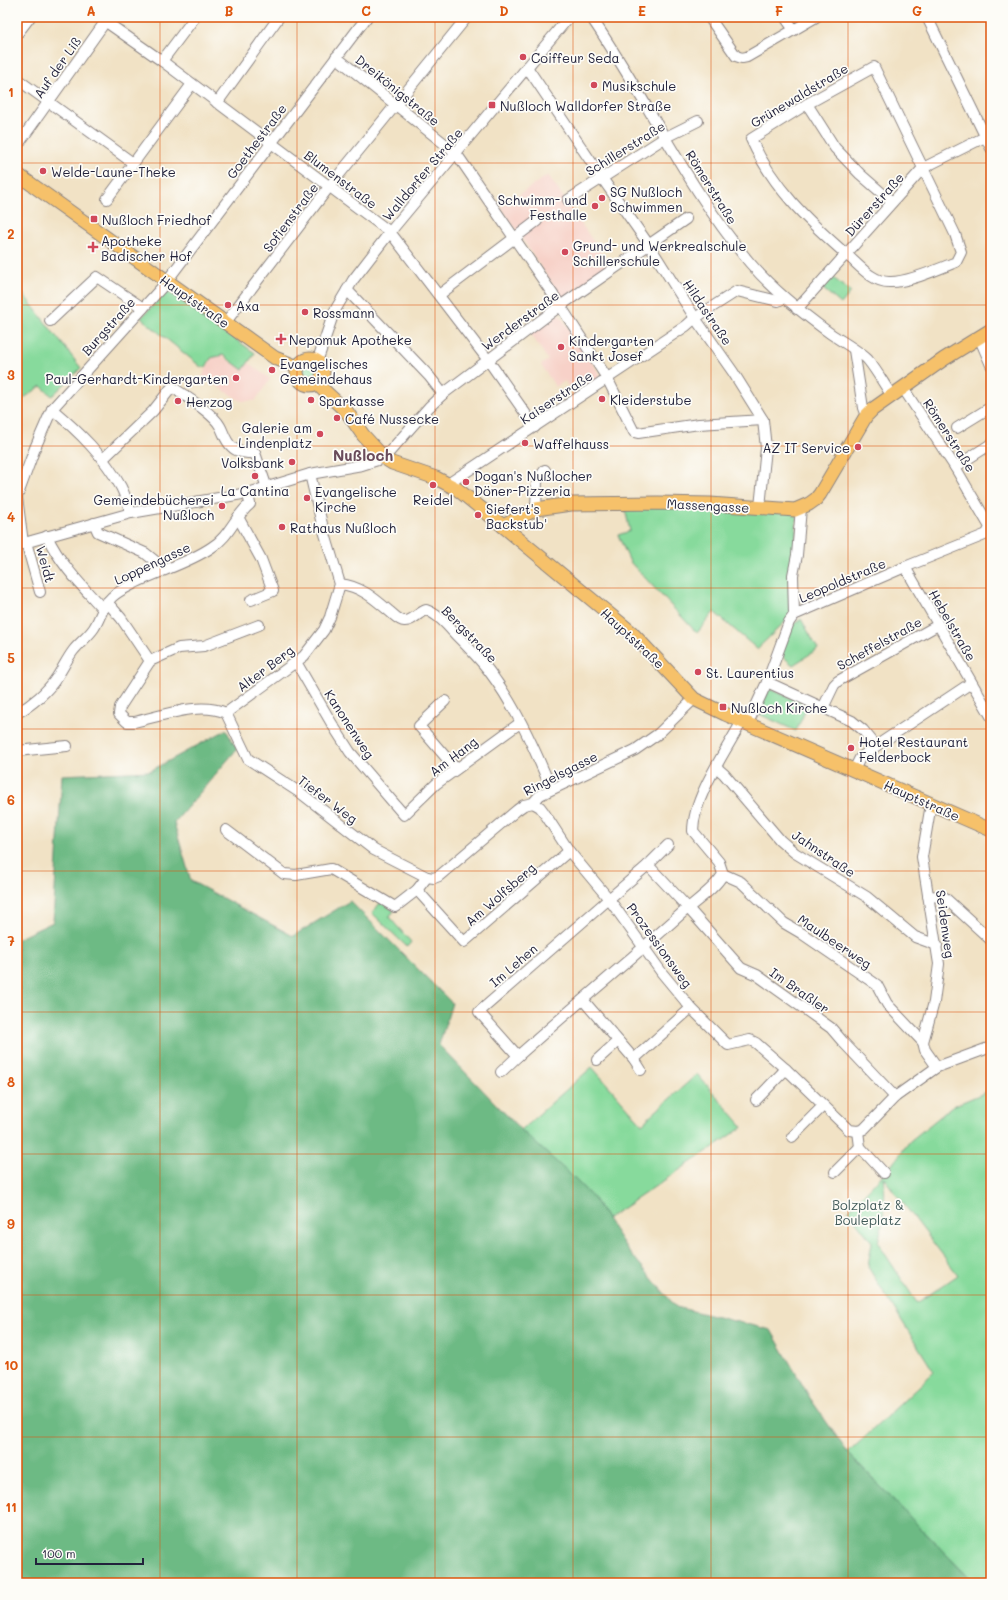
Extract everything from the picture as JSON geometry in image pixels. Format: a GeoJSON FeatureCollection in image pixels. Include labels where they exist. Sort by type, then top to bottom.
{"type":"FeatureCollection","features":[{"type":"Feature","properties":{"kind":"main road","name":"Hauptstraße"},"geometry":{"type":"LineString","coordinates":[[17,174],[275,358],[298,367],[297,375],[302,382],[309,385],[316,383],[340,404],[362,435],[384,458],[392,463],[436,478],[448,484],[503,526],[630,632],[694,699],[991,830]]}},
{"type":"Feature","properties":{"kind":"main road","name":"Massengasse"},"geometry":{"type":"LineString","coordinates":[[503,526],[536,509],[571,504],[658,503],[710,504],[787,510],[801,508],[816,500],[866,416],[873,409],[944,359],[991,330]]}},
{"type":"Feature","properties":{"kind":"main road"},"geometry":{"type":"LineString","coordinates":[[298,367],[306,360],[317,362],[321,367],[322,374],[316,383]]}},
{"type":"Feature","properties":{"kind":"street"},"geometry":{"type":"LineString","coordinates":[[17,34],[30,17]]}},
{"type":"Feature","properties":{"kind":"street"},"geometry":{"type":"LineString","coordinates":[[162,61],[195,17]]}},
{"type":"Feature","properties":{"kind":"street"},"geometry":{"type":"LineString","coordinates":[[217,103],[279,17]]}},
{"type":"Feature","properties":{"kind":"street","name":"Goethestraße"},"geometry":{"type":"LineString","coordinates":[[166,281],[367,17]]}},
{"type":"Feature","properties":{"kind":"street","name":"Sofienstraße"},"geometry":{"type":"LineString","coordinates":[[225,323],[329,187],[467,17]]}},
{"type":"Feature","properties":{"kind":"street","name":"Walldorfer Straße"},"geometry":{"type":"LineString","coordinates":[[317,362],[329,323],[347,290],[390,232],[569,17]]}},
{"type":"Feature","properties":{"kind":"street","name":"Römerstraße"},"geometry":{"type":"LineString","coordinates":[[590,17],[628,73],[704,202],[726,233],[752,265],[784,298],[868,360],[892,396]]}},
{"type":"Feature","properties":{"kind":"street"},"geometry":{"type":"LineString","coordinates":[[710,17],[734,53],[742,58],[747,57],[816,17]]}},
{"type":"Feature","properties":{"kind":"street"},"geometry":{"type":"LineString","coordinates":[[785,17],[794,30]]}},
{"type":"Feature","properties":{"kind":"street"},"geometry":{"type":"LineString","coordinates":[[926,17],[988,135],[991,148]]}},
{"type":"Feature","properties":{"kind":"street","name":"Blumenstraße"},"geometry":{"type":"LineString","coordinates":[[102,19],[162,61],[390,232],[488,360],[535,427]]}},
{"type":"Feature","properties":{"kind":"street","name":"Auf der Liß"},"geometry":{"type":"LineString","coordinates":[[17,146],[48,102],[102,19]]}},
{"type":"Feature","properties":{"kind":"street","name":"Dreikönigstraße"},"geometry":{"type":"LineString","coordinates":[[336,57],[456,153],[608,378],[634,432],[699,424],[764,420]]}},
{"type":"Feature","properties":{"kind":"street","name":"Hildastraße"},"geometry":{"type":"LineString","coordinates":[[527,67],[649,245],[695,318],[733,372],[764,420],[766,448],[760,507]]}},
{"type":"Feature","properties":{"kind":"street","name":"Grünewaldstraße"},"geometry":{"type":"LineString","coordinates":[[846,254],[814,228],[789,200],[760,159],[751,140],[807,104],[874,67],[923,168]]}},
{"type":"Feature","properties":{"kind":"street"},"geometry":{"type":"LineString","coordinates":[[17,79],[133,163]]}},
{"type":"Feature","properties":{"kind":"street"},"geometry":{"type":"LineString","coordinates":[[107,199],[192,84]]}},
{"type":"Feature","properties":{"kind":"street"},"geometry":{"type":"LineString","coordinates":[[807,104],[835,148],[860,174],[892,202]]}},
{"type":"Feature","properties":{"kind":"street","name":"Schillerstraße"},"geometry":{"type":"LineString","coordinates":[[568,200],[666,137],[698,121]]}},
{"type":"Feature","properties":{"kind":"street","name":"Dürerstraße"},"geometry":{"type":"LineString","coordinates":[[797,309],[923,168],[988,135]]}},
{"type":"Feature","properties":{"kind":"street"},"geometry":{"type":"LineString","coordinates":[[846,254],[872,276],[890,283],[901,281],[956,262],[961,252],[960,246],[923,168]]}},
{"type":"Feature","properties":{"kind":"street","name":"Werderstraße"},"geometry":{"type":"LineString","coordinates":[[384,458],[429,407],[444,394],[560,306],[686,219]]}},
{"type":"Feature","properties":{"kind":"street"},"geometry":{"type":"LineString","coordinates":[[439,295],[537,221]]}},
{"type":"Feature","properties":{"kind":"street"},"geometry":{"type":"LineString","coordinates":[[50,321],[97,277],[143,308]]}},
{"type":"Feature","properties":{"kind":"street","name":"Burgstraße"},"geometry":{"type":"LineString","coordinates":[[22,543],[17,496],[35,448],[52,409],[166,281]]}},
{"type":"Feature","properties":{"kind":"street"},"geometry":{"type":"LineString","coordinates":[[347,290],[429,376],[444,394]]}},
{"type":"Feature","properties":{"kind":"street","name":"Kaiserstraße"},"geometry":{"type":"LineString","coordinates":[[448,484],[737,291],[778,301],[784,298]]}},
{"type":"Feature","properties":{"kind":"street"},"geometry":{"type":"LineString","coordinates":[[979,337],[991,365]]}},
{"type":"Feature","properties":{"kind":"street"},"geometry":{"type":"LineString","coordinates":[[854,350],[863,408],[866,416]]}},
{"type":"Feature","properties":{"kind":"street"},"geometry":{"type":"LineString","coordinates":[[103,459],[153,411],[169,384],[210,415],[220,425],[223,437],[232,448],[242,452],[255,453],[267,488]]}},
{"type":"Feature","properties":{"kind":"street","name":"Römerstraße"},"geometry":{"type":"LineString","coordinates":[[903,388],[955,467],[990,526],[989,536]]}},
{"type":"Feature","properties":{"kind":"street"},"geometry":{"type":"LineString","coordinates":[[957,428],[991,407]]}},
{"type":"Feature","properties":{"kind":"street"},"geometry":{"type":"LineString","coordinates":[[52,409],[82,435],[103,459],[122,488],[131,513]]}},
{"type":"Feature","properties":{"kind":"street"},"geometry":{"type":"LineString","coordinates":[[955,467],[991,444]]}},
{"type":"Feature","properties":{"kind":"street"},"geometry":{"type":"LineString","coordinates":[[22,543],[131,513],[248,493],[310,474],[362,465],[384,458]]}},
{"type":"Feature","properties":{"kind":"street"},"geometry":{"type":"LineString","coordinates":[[536,509],[537,481],[545,470]]}},
{"type":"Feature","properties":{"kind":"street"},"geometry":{"type":"LineString","coordinates":[[310,474],[322,524],[340,584]]}},
{"type":"Feature","properties":{"kind":"street","name":"Loppengasse"},"geometry":{"type":"LineString","coordinates":[[105,605],[114,595],[131,585],[202,554],[220,542],[244,509],[250,504],[248,493]]}},
{"type":"Feature","properties":{"kind":"street"},"geometry":{"type":"LineString","coordinates":[[794,615],[793,575],[797,555],[801,508]]}},
{"type":"Feature","properties":{"kind":"street"},"geometry":{"type":"LineString","coordinates":[[238,517],[261,559],[273,591],[251,600]]}},
{"type":"Feature","properties":{"kind":"street"},"geometry":{"type":"LineString","coordinates":[[94,523],[98,532],[145,553],[165,569]]}},
{"type":"Feature","properties":{"kind":"street"},"geometry":{"type":"LineString","coordinates":[[47,536],[52,547],[65,566],[105,605],[121,618],[150,661]]}},
{"type":"Feature","properties":{"kind":"street","name":"Leopoldstraße"},"geometry":{"type":"LineString","coordinates":[[745,722],[767,682],[789,622],[794,615],[905,568],[989,536]]}},
{"type":"Feature","properties":{"kind":"street","name":"Weidt"},"geometry":{"type":"LineString","coordinates":[[22,543],[40,592]]}},
{"type":"Feature","properties":{"kind":"street","name":"Hebelstraße"},"geometry":{"type":"LineString","coordinates":[[905,568],[991,716]]}},
{"type":"Feature","properties":{"kind":"street","name":"Alter Berg"},"geometry":{"type":"LineString","coordinates":[[226,713],[308,652],[324,630],[330,617],[340,584]]}},
{"type":"Feature","properties":{"kind":"street","name":"Bergstraße"},"geometry":{"type":"LineString","coordinates":[[340,584],[358,588],[372,597],[397,618],[404,621],[412,620],[421,612],[426,610],[431,612],[476,655],[502,690],[540,760],[551,789]]}},
{"type":"Feature","properties":{"kind":"street"},"geometry":{"type":"LineString","coordinates":[[17,713],[30,706],[57,678],[74,650],[94,628],[105,605]]}},
{"type":"Feature","properties":{"kind":"street"},"geometry":{"type":"LineString","coordinates":[[226,713],[214,708],[198,708],[134,722],[127,722],[119,714],[120,707],[150,661],[179,648],[204,646],[259,625]]}},
{"type":"Feature","properties":{"kind":"street","name":"Scheffelstraße"},"geometry":{"type":"LineString","coordinates":[[823,708],[834,685],[838,681],[938,625]]}},
{"type":"Feature","properties":{"kind":"street","name":"Kanonenweg"},"geometry":{"type":"LineString","coordinates":[[296,662],[350,752],[404,815]]}},
{"type":"Feature","properties":{"kind":"street"},"geometry":{"type":"LineString","coordinates":[[767,682],[852,721],[863,730],[876,746]]}},
{"type":"Feature","properties":{"kind":"street"},"geometry":{"type":"LineString","coordinates":[[854,770],[860,758],[876,746],[971,683]]}},
{"type":"Feature","properties":{"kind":"street","name":"Ringelsgasse"},"geometry":{"type":"LineString","coordinates":[[427,877],[434,878],[439,876],[517,810],[524,805],[533,803],[540,795],[635,750],[658,734],[694,699]]}},
{"type":"Feature","properties":{"kind":"street"},"geometry":{"type":"LineString","coordinates":[[444,701],[419,726],[456,769]]}},
{"type":"Feature","properties":{"kind":"street","name":"Tiefer Weg"},"geometry":{"type":"LineString","coordinates":[[226,713],[248,759],[302,794],[374,850],[427,877]]}},
{"type":"Feature","properties":{"kind":"street"},"geometry":{"type":"LineString","coordinates":[[501,1072],[688,908],[718,881],[723,874],[719,862],[693,831],[693,822],[696,810],[716,767],[745,722]]}},
{"type":"Feature","properties":{"kind":"street","name":"Am Hang"},"geometry":{"type":"LineString","coordinates":[[404,815],[436,784],[520,723]]}},
{"type":"Feature","properties":{"kind":"street"},"geometry":{"type":"LineString","coordinates":[[17,751],[67,746]]}},
{"type":"Feature","properties":{"kind":"street","name":"Jahnstraße"},"geometry":{"type":"LineString","coordinates":[[716,767],[724,774],[780,840],[795,853],[866,897],[915,936],[936,945]]}},
{"type":"Feature","properties":{"kind":"street","name":"Prozessionsweg"},"geometry":{"type":"LineString","coordinates":[[533,803],[544,811],[569,851],[609,899],[662,973],[691,1008],[728,1045],[750,1040],[786,1069],[844,1126],[849,1130],[858,1131]]}},
{"type":"Feature","properties":{"kind":"street","name":"Seidenweg"},"geometry":{"type":"LineString","coordinates":[[923,1042],[935,994],[939,964],[922,857],[931,804]]}},
{"type":"Feature","properties":{"kind":"street"},"geometry":{"type":"LineString","coordinates":[[226,830],[284,874],[296,875],[331,869],[395,907],[417,890],[427,877]]}},
{"type":"Feature","properties":{"kind":"street"},"geometry":{"type":"LineString","coordinates":[[609,899],[648,865],[668,845]]}},
{"type":"Feature","properties":{"kind":"street","name":"Am Wolfsberg"},"geometry":{"type":"LineString","coordinates":[[417,890],[464,942],[569,851]]}},
{"type":"Feature","properties":{"kind":"street","name":"Im Braßler"},"geometry":{"type":"LineString","coordinates":[[648,865],[741,968],[757,975],[832,1028],[843,1042],[895,1097]]}},
{"type":"Feature","properties":{"kind":"street","name":"Maulbeerweg"},"geometry":{"type":"LineString","coordinates":[[723,874],[741,882],[784,923],[801,932],[877,985],[887,1004],[923,1042]]}},
{"type":"Feature","properties":{"kind":"street"},"geometry":{"type":"LineString","coordinates":[[928,896],[944,897],[991,940]]}},
{"type":"Feature","properties":{"kind":"street","name":"Im Lehen"},"geometry":{"type":"LineString","coordinates":[[518,1056],[479,1012],[609,899]]}},
{"type":"Feature","properties":{"kind":"street"},"geometry":{"type":"LineString","coordinates":[[583,1000],[634,1059],[641,1070]]}},
{"type":"Feature","properties":{"kind":"street"},"geometry":{"type":"LineString","coordinates":[[634,1059],[691,1008]]}},
{"type":"Feature","properties":{"kind":"street"},"geometry":{"type":"LineString","coordinates":[[597,1060],[618,1041]]}},
{"type":"Feature","properties":{"kind":"street"},"geometry":{"type":"LineString","coordinates":[[923,1042],[925,1050],[937,1067]]}},
{"type":"Feature","properties":{"kind":"street"},"geometry":{"type":"LineString","coordinates":[[884,1173],[860,1147],[858,1131],[864,1129],[895,1097],[937,1067],[991,1047]]}},
{"type":"Feature","properties":{"kind":"street"},"geometry":{"type":"LineString","coordinates":[[756,1100],[786,1069]]}},
{"type":"Feature","properties":{"kind":"street"},"geometry":{"type":"LineString","coordinates":[[792,1137],[824,1106]]}},
{"type":"Feature","properties":{"kind":"street"},"geometry":{"type":"LineString","coordinates":[[835,1172],[860,1147]]}},
{"type":"Feature","properties":{"kind":"shaded area","name":"Grund- und Werkrealschule Schillerschule"},"geometry":{"type":"Polygon","coordinates":[[[548,175],[610,266],[562,299],[501,207],[548,175]]]}},
{"type":"Feature","properties":{"kind":"shaded area","name":"Kindergarten Sankt Josef"},"geometry":{"type":"Polygon","coordinates":[[[559,314],[601,376],[574,395],[565,381],[555,387],[541,365],[548,360],[531,334],[559,314]]]}},
{"type":"Feature","properties":{"kind":"shaded area","name":"Paul-Gerhardt-Kindergarten"},"geometry":{"type":"Polygon","coordinates":[[[222,356],[243,370],[249,363],[270,379],[255,401],[241,401],[202,377],[212,358],[222,356]]]}},
{"type":"Feature","properties":{"kind":"green space"},"geometry":{"type":"Polygon","coordinates":[[[832,277],[851,292],[841,304],[822,288],[832,277]]]}},
{"type":"Feature","properties":{"kind":"green space"},"geometry":{"type":"Polygon","coordinates":[[[17,286],[81,368],[52,396],[41,386],[17,403],[17,286]]]}},
{"type":"Feature","properties":{"kind":"green space"},"geometry":{"type":"Polygon","coordinates":[[[167,291],[255,353],[243,370],[223,355],[211,358],[206,367],[201,367],[141,318],[167,291]]]}},
{"type":"Feature","properties":{"kind":"green space"},"geometry":{"type":"Polygon","coordinates":[[[307,365],[313,365],[317,369],[317,375],[313,379],[307,379],[303,375],[303,369],[307,365]]]}},
{"type":"Feature","properties":{"kind":"green space"},"geometry":{"type":"Polygon","coordinates":[[[648,506],[797,513],[792,615],[757,649],[714,612],[697,633],[630,562],[618,535],[630,531],[625,509],[648,506]]]}},
{"type":"Feature","properties":{"kind":"green space"},"geometry":{"type":"Polygon","coordinates":[[[801,619],[818,649],[793,665],[781,655],[793,625],[801,619]]]}},
{"type":"Feature","properties":{"kind":"green space"},"geometry":{"type":"Polygon","coordinates":[[[769,689],[808,705],[796,731],[759,714],[769,689]]]}},
{"type":"Feature","properties":{"kind":"green space"},"geometry":{"type":"Polygon","coordinates":[[[226,730],[237,749],[174,823],[191,881],[293,936],[350,901],[452,1003],[439,1045],[521,1130],[572,1176],[594,1199],[627,1249],[676,1307],[771,1330],[810,1398],[848,1453],[974,1583],[17,1583],[17,939],[53,922],[62,775],[150,771],[226,730]]]}},
{"type":"Feature","properties":{"kind":"green space"},"geometry":{"type":"Polygon","coordinates":[[[381,902],[394,911],[389,917],[411,942],[407,947],[372,913],[381,902]]]}},
{"type":"Feature","properties":{"kind":"green space"},"geometry":{"type":"Polygon","coordinates":[[[592,1067],[642,1124],[697,1074],[743,1127],[607,1219],[594,1199],[521,1130],[592,1067]]]}},
{"type":"Feature","properties":{"kind":"green space","name":"Bolzplatz & Bouleplatz"},"geometry":{"type":"Polygon","coordinates":[[[991,1090],[991,1583],[974,1583],[848,1453],[934,1372],[868,1267],[872,1242],[848,1211],[891,1166],[910,1141],[953,1106],[991,1090]],[[883,1177],[885,1193],[884,1210],[878,1243],[917,1303],[958,1275],[883,1177]]]}},
{"type":"Feature","properties":{"kind":"place","name":"Coiffeur Seda"},"geometry":{"type":"Point","coordinates":[523,57]}},
{"type":"Feature","properties":{"kind":"place","name":"Musikschule"},"geometry":{"type":"Point","coordinates":[594,85]}},
{"type":"Feature","properties":{"kind":"place","name":"Nußloch Walldorfer Straße"},"geometry":{"type":"Point","coordinates":[492,105]}},
{"type":"Feature","properties":{"kind":"place","name":"Welde-Laune-Theke"},"geometry":{"type":"Point","coordinates":[43,171]}},
{"type":"Feature","properties":{"kind":"place","name":"SG Nußloch Schwimmen"},"geometry":{"type":"Point","coordinates":[602,198]}},
{"type":"Feature","properties":{"kind":"place","name":"Schwimm- und Festhalle"},"geometry":{"type":"Point","coordinates":[595,206]}},
{"type":"Feature","properties":{"kind":"place","name":"Nußloch Friedhof"},"geometry":{"type":"Point","coordinates":[94,219]}},
{"type":"Feature","properties":{"kind":"place","name":"Apotheke Badischer Hof"},"geometry":{"type":"Point","coordinates":[93,247]}},
{"type":"Feature","properties":{"kind":"place","name":"Grund- und Werkrealschule Schillerschule"},"geometry":{"type":"Point","coordinates":[565,252]}},
{"type":"Feature","properties":{"kind":"place","name":"Axa"},"geometry":{"type":"Point","coordinates":[228,305]}},
{"type":"Feature","properties":{"kind":"place","name":"Rossmann"},"geometry":{"type":"Point","coordinates":[305,312]}},
{"type":"Feature","properties":{"kind":"place","name":"Nepomuk Apotheke"},"geometry":{"type":"Point","coordinates":[281,339]}},
{"type":"Feature","properties":{"kind":"place","name":"Kindergarten Sankt Josef"},"geometry":{"type":"Point","coordinates":[561,347]}},
{"type":"Feature","properties":{"kind":"place","name":"Evangelisches Gemeindehaus"},"geometry":{"type":"Point","coordinates":[272,370]}},
{"type":"Feature","properties":{"kind":"place","name":"Paul-Gerhardt-Kindergarten"},"geometry":{"type":"Point","coordinates":[236,378]}},
{"type":"Feature","properties":{"kind":"place","name":"Kleiderstube"},"geometry":{"type":"Point","coordinates":[602,399]}},
{"type":"Feature","properties":{"kind":"place","name":"Sparkasse"},"geometry":{"type":"Point","coordinates":[311,400]}},
{"type":"Feature","properties":{"kind":"place","name":"Herzog"},"geometry":{"type":"Point","coordinates":[178,401]}},
{"type":"Feature","properties":{"kind":"place","name":"Café Nussecke"},"geometry":{"type":"Point","coordinates":[337,418]}},
{"type":"Feature","properties":{"kind":"place","name":"Galerie am Lindenplatz"},"geometry":{"type":"Point","coordinates":[320,434]}},
{"type":"Feature","properties":{"kind":"place","name":"Waffelhauss"},"geometry":{"type":"Point","coordinates":[525,443]}},
{"type":"Feature","properties":{"kind":"place","name":"AZ IT Service"},"geometry":{"type":"Point","coordinates":[858,447]}},
{"type":"Feature","properties":{"kind":"place","name":"Volksbank"},"geometry":{"type":"Point","coordinates":[292,462]}},
{"type":"Feature","properties":{"kind":"place","name":"La Cantina"},"geometry":{"type":"Point","coordinates":[255,476]}},
{"type":"Feature","properties":{"kind":"place","name":"Dogan's Nußlocher Döner-Pizzeria"},"geometry":{"type":"Point","coordinates":[466,482]}},
{"type":"Feature","properties":{"kind":"place","name":"Reidel"},"geometry":{"type":"Point","coordinates":[433,485]}},
{"type":"Feature","properties":{"kind":"place","name":"Evangelische Kirche"},"geometry":{"type":"Point","coordinates":[307,498]}},
{"type":"Feature","properties":{"kind":"place","name":"Gemeindebücherei Nußloch"},"geometry":{"type":"Point","coordinates":[222,506]}},
{"type":"Feature","properties":{"kind":"place","name":"Siefert's Backstub'"},"geometry":{"type":"Point","coordinates":[478,515]}},
{"type":"Feature","properties":{"kind":"place","name":"Rathaus Nußloch"},"geometry":{"type":"Point","coordinates":[282,527]}},
{"type":"Feature","properties":{"kind":"place","name":"St. Laurentius"},"geometry":{"type":"Point","coordinates":[698,672]}},
{"type":"Feature","properties":{"kind":"place","name":"Nußloch Kirche"},"geometry":{"type":"Point","coordinates":[723,707]}},
{"type":"Feature","properties":{"kind":"place","name":"Hotel Restaurant Felderbock"},"geometry":{"type":"Point","coordinates":[851,748]}},
{"type":"Feature","properties":{"kind":"district","name":"Nußloch"},"geometry":{"type":"Point","coordinates":[363,455]}}]}
